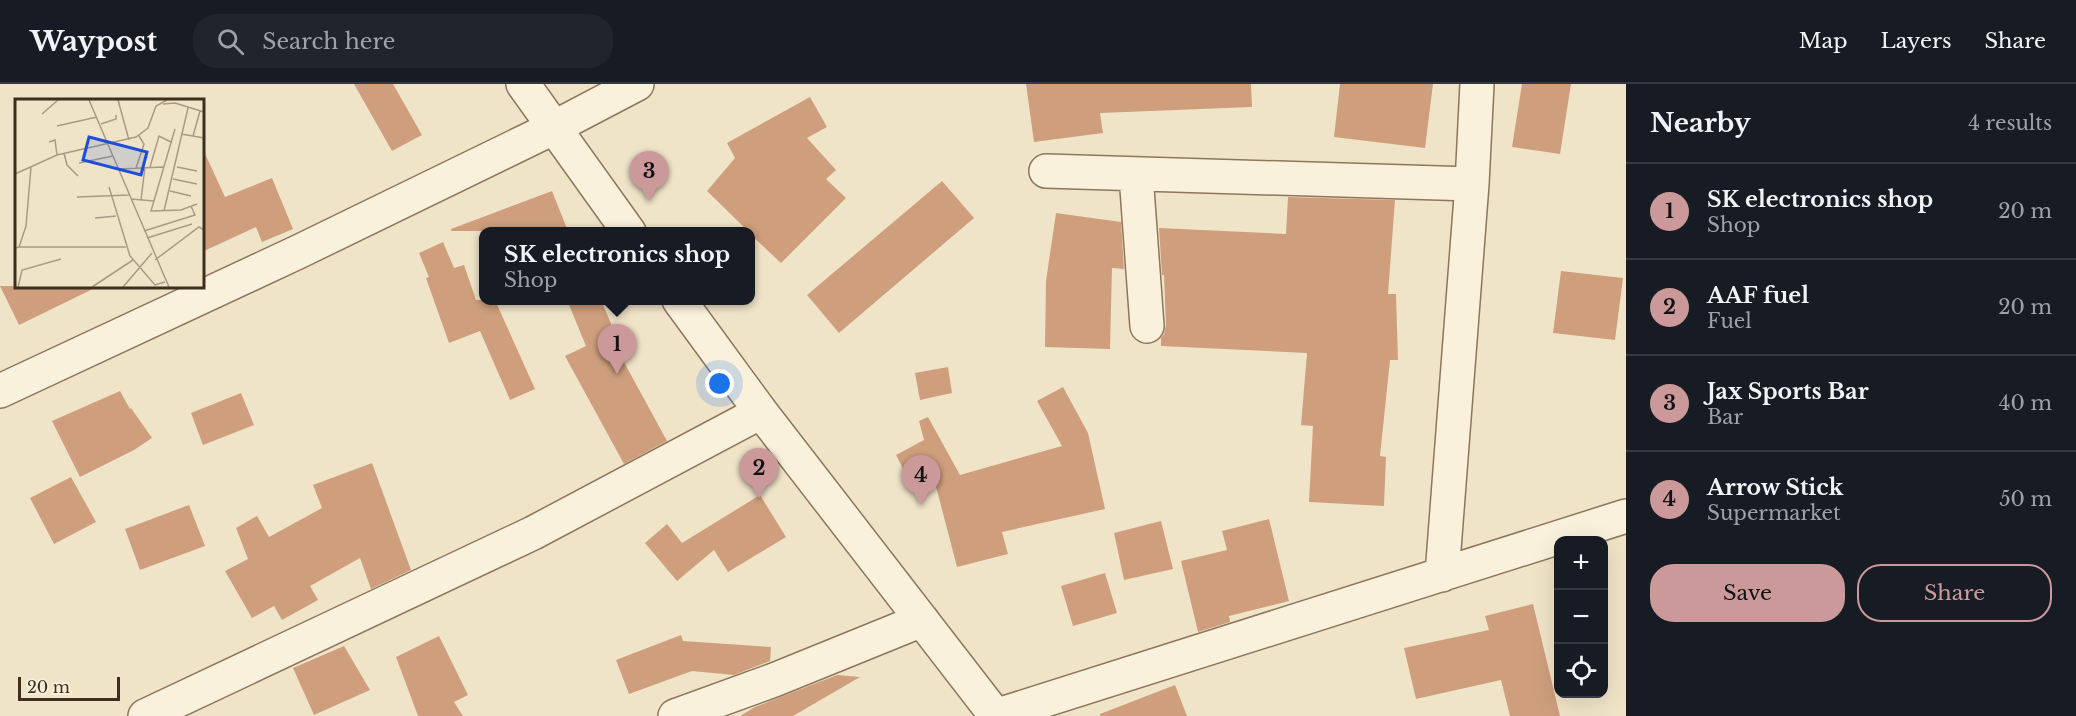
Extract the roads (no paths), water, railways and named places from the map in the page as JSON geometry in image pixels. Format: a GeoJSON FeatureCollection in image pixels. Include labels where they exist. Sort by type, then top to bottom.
{"type":"FeatureCollection","features":[{"type":"Feature","properties":{"kind":"street"},"geometry":{"type":"LineString","coordinates":[[522,84],[625,227]]}},
{"type":"Feature","properties":{"kind":"street"},"geometry":{"type":"LineString","coordinates":[[0,391],[298,252],[638,84]]}},
{"type":"Feature","properties":{"kind":"street"},"geometry":{"type":"LineString","coordinates":[[1442,575],[1472,184],[1477,84]]}},
{"type":"Feature","properties":{"kind":"street"},"geometry":{"type":"LineString","coordinates":[[1046,171],[1472,184]]}},
{"type":"Feature","properties":{"kind":"street"},"geometry":{"type":"LineString","coordinates":[[1136,175],[1147,326]]}},
{"type":"Feature","properties":{"kind":"street"},"geometry":{"type":"LineString","coordinates":[[683,305],[761,412],[996,716],[1626,516]]}},
{"type":"Feature","properties":{"kind":"street"},"geometry":{"type":"LineString","coordinates":[[145,716],[534,533],[761,412]]}},
{"type":"Feature","properties":{"kind":"street"},"geometry":{"type":"LineString","coordinates":[[675,716],[774,680],[922,620]]}},
{"type":"Feature","properties":{"kind":"place","name":"Jax Sports Bar"},"geometry":{"type":"Point","coordinates":[649,201]}},
{"type":"Feature","properties":{"kind":"place","name":"SK electronics shop"},"geometry":{"type":"Point","coordinates":[617,374]}},
{"type":"Feature","properties":{"kind":"place","name":"AAF fuel"},"geometry":{"type":"Point","coordinates":[759,498]}},
{"type":"Feature","properties":{"kind":"place","name":"Arrow Stick"},"geometry":{"type":"Point","coordinates":[921,505]}}]}
